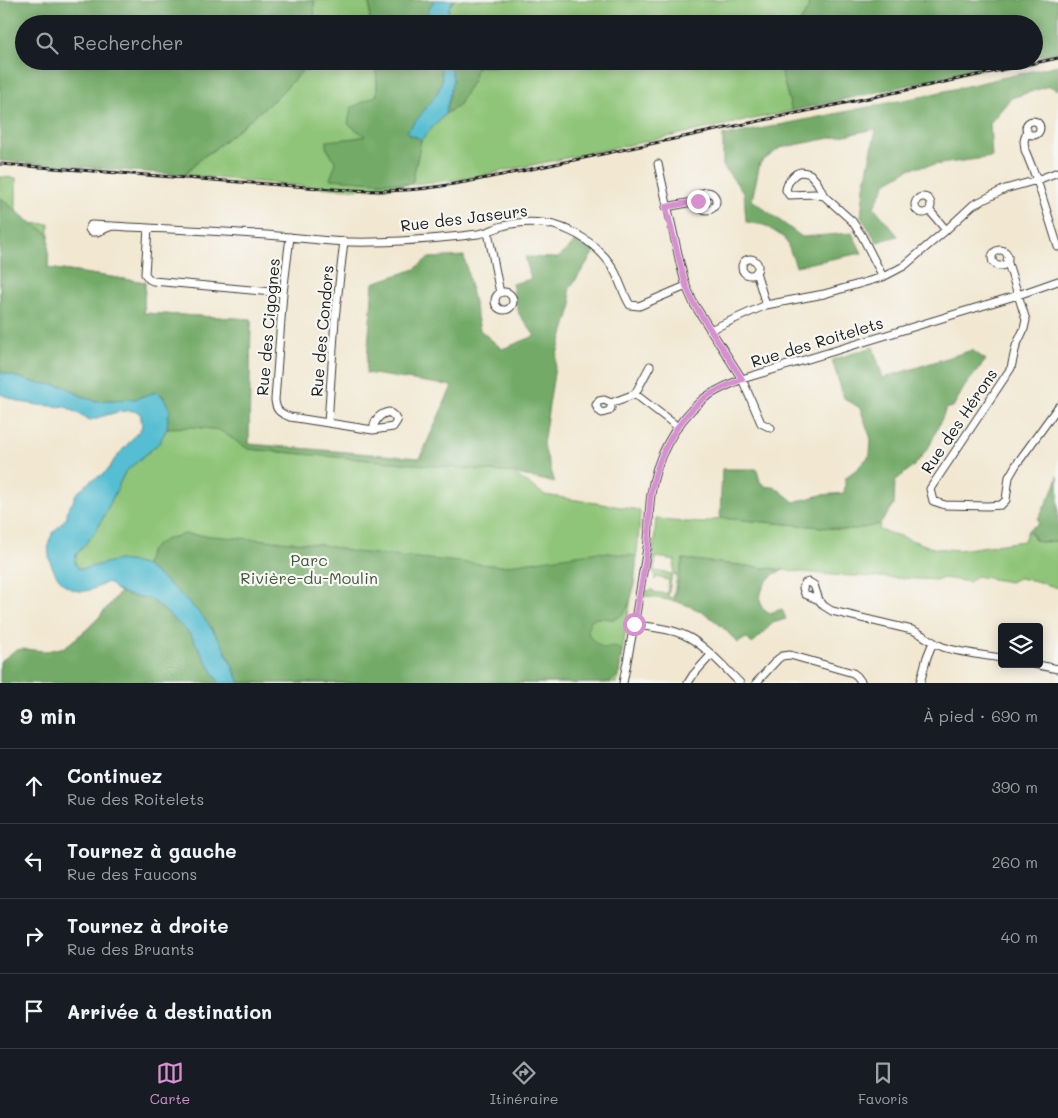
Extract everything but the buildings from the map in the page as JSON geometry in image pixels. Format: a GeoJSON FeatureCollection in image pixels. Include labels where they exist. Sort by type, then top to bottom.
{"type":"FeatureCollection","features":[{"type":"Feature","properties":{"kind":"street"},"geometry":{"type":"LineString","coordinates":[[1027,130],[1024,141],[1025,150],[1037,180],[1058,247]]}},
{"type":"Feature","properties":{"kind":"street"},"geometry":{"type":"LineString","coordinates":[[658,164],[666,207],[686,286],[694,304],[742,379],[762,423],[771,428]]}},
{"type":"Feature","properties":{"kind":"street"},"geometry":{"type":"LineString","coordinates":[[824,196],[815,194],[789,195],[786,190],[786,184],[800,172],[810,174],[817,182],[824,196],[852,221],[883,277]]}},
{"type":"Feature","properties":{"kind":"street"},"geometry":{"type":"LineString","coordinates":[[710,330],[766,305],[824,294],[883,277],[904,266],[973,205],[1005,189],[1058,172]]}},
{"type":"Feature","properties":{"kind":"street"},"geometry":{"type":"LineString","coordinates":[[666,207],[698,201]]}},
{"type":"Feature","properties":{"kind":"street"},"geometry":{"type":"LineString","coordinates":[[930,211],[946,230]]}},
{"type":"Feature","properties":{"kind":"street","name":"Rue des Jaseurs"},"geometry":{"type":"LineString","coordinates":[[112,226],[344,241],[399,241],[480,234],[503,226],[528,222],[548,224],[570,230],[599,251],[610,262],[630,305],[639,306],[686,286]]}},
{"type":"Feature","properties":{"kind":"street"},"geometry":{"type":"LineString","coordinates":[[148,228],[145,274],[153,281],[283,293]]}},
{"type":"Feature","properties":{"kind":"street"},"geometry":{"type":"LineString","coordinates":[[488,232],[500,293]]}},
{"type":"Feature","properties":{"kind":"street","name":"Rue des Cigognes"},"geometry":{"type":"LineString","coordinates":[[290,237],[283,293],[276,400],[278,410],[281,414],[290,417],[372,430]]}},
{"type":"Feature","properties":{"kind":"street","name":"Rue des Condors"},"geometry":{"type":"LineString","coordinates":[[328,423],[335,319],[344,241]]}},
{"type":"Feature","properties":{"kind":"street"},"geometry":{"type":"LineString","coordinates":[[1007,260],[1018,295]]}},
{"type":"Feature","properties":{"kind":"street"},"geometry":{"type":"LineString","coordinates":[[756,272],[766,305]]}},
{"type":"Feature","properties":{"kind":"street","name":"Rue des Roitelets"},"geometry":{"type":"LineString","coordinates":[[623,683],[648,544],[652,487],[656,468],[664,449],[678,427],[702,400],[723,387],[742,379],[1018,295],[1058,281]]}},
{"type":"Feature","properties":{"kind":"street","name":"Rue des Hérons"},"geometry":{"type":"LineString","coordinates":[[1018,295],[1026,320],[1016,346],[1011,368],[935,480],[930,489],[933,501],[945,505],[1001,505],[1006,500],[1009,477],[1016,464],[1058,407]]}},
{"type":"Feature","properties":{"kind":"street"},"geometry":{"type":"LineString","coordinates":[[611,403],[635,394],[650,366]]}},
{"type":"Feature","properties":{"kind":"street"},"geometry":{"type":"LineString","coordinates":[[635,394],[678,427]]}},
{"type":"Feature","properties":{"kind":"street"},"geometry":{"type":"LineString","coordinates":[[819,600],[828,608],[837,612],[909,629],[947,648],[998,657]]}},
{"type":"Feature","properties":{"kind":"street"},"geometry":{"type":"LineString","coordinates":[[634,624],[680,633],[695,641],[740,683]]}},
{"type":"Feature","properties":{"kind":"street"},"geometry":{"type":"LineString","coordinates":[[920,683],[926,657],[933,642]]}},
{"type":"Feature","properties":{"kind":"street"},"geometry":{"type":"LineString","coordinates":[[688,683],[711,655]]}},
{"type":"Feature","properties":{"kind":"street"},"geometry":{"type":"LineString","coordinates":[[756,683],[778,658],[790,655],[853,673],[862,683]]}},
{"type":"Feature","properties":{"kind":"street"},"geometry":{"type":"LineString","coordinates":[[1043,666],[1058,669]]}},
{"type":"Feature","properties":{"kind":"green space"},"geometry":{"type":"Polygon","coordinates":[[[0,0],[314,0],[315,15],[15,15],[15,70],[303,70],[276,98],[204,156],[184,175],[0,161],[0,0]]]}},
{"type":"Feature","properties":{"kind":"green space"},"geometry":{"type":"Polygon","coordinates":[[[314,0],[368,0],[370,8],[370,15],[315,15],[314,0]]]}},
{"type":"Feature","properties":{"kind":"green space"},"geometry":{"type":"Polygon","coordinates":[[[368,0],[434,0],[427,15],[370,15],[368,0]]]}},
{"type":"Feature","properties":{"kind":"green space"},"geometry":{"type":"Polygon","coordinates":[[[454,0],[807,0],[809,7],[804,15],[449,15],[449,7],[454,0]]]}},
{"type":"Feature","properties":{"kind":"green space"},"geometry":{"type":"Polygon","coordinates":[[[807,0],[1058,0],[1058,52],[1043,56],[1043,15],[804,15],[809,7],[807,0]]]}},
{"type":"Feature","properties":{"kind":"green space"},"geometry":{"type":"Polygon","coordinates":[[[1058,65],[1058,90],[1049,86],[1011,98],[990,123],[992,157],[911,168],[886,183],[874,207],[898,236],[877,242],[861,217],[864,187],[876,129],[780,148],[760,163],[752,200],[802,237],[852,233],[862,253],[796,266],[785,238],[764,225],[746,222],[744,193],[723,166],[723,134],[730,135],[923,96],[1043,70],[1058,65]]]}},
{"type":"Feature","properties":{"kind":"green space"},"geometry":{"type":"Polygon","coordinates":[[[302,70],[376,70],[377,96],[365,136],[326,147],[336,163],[331,179],[412,184],[383,188],[350,189],[184,175],[204,156],[276,98],[302,70]]]}},
{"type":"Feature","properties":{"kind":"green space"},"geometry":{"type":"Polygon","coordinates":[[[376,70],[441,70],[441,84],[436,95],[407,132],[421,140],[412,184],[330,179],[336,163],[326,147],[327,141],[365,136],[348,124],[351,108],[377,95],[376,70]]]}},
{"type":"Feature","properties":{"kind":"green space"},"geometry":{"type":"Polygon","coordinates":[[[451,70],[476,70],[473,80],[458,106],[445,114],[453,81],[451,70]]]}},
{"type":"Feature","properties":{"kind":"green space"},"geometry":{"type":"Polygon","coordinates":[[[476,70],[781,70],[792,111],[465,179],[412,184],[421,140],[445,114],[458,106],[473,80],[476,70]]]}},
{"type":"Feature","properties":{"kind":"green space"},"geometry":{"type":"Polygon","coordinates":[[[781,70],[977,70],[792,111],[781,70]]]}},
{"type":"Feature","properties":{"kind":"green space","name":"Parc Rivière-du-Moulin"},"geometry":{"type":"Polygon","coordinates":[[[0,177],[16,178],[16,223],[49,224],[48,268],[145,282],[144,313],[251,319],[248,449],[513,473],[545,495],[640,510],[634,575],[617,683],[240,683],[222,644],[118,560],[87,569],[78,568],[75,562],[76,555],[95,532],[125,472],[159,443],[167,428],[168,415],[0,372],[0,177]]]}},
{"type":"Feature","properties":{"kind":"green space"},"geometry":{"type":"Polygon","coordinates":[[[0,197],[26,219],[49,234],[48,268],[145,282],[144,313],[251,319],[249,444],[420,458],[452,386],[366,373],[373,283],[415,269],[428,258],[464,256],[480,330],[502,349],[535,336],[519,314],[512,284],[531,279],[525,257],[558,258],[578,239],[594,252],[569,290],[572,305],[557,354],[543,444],[555,483],[513,473],[248,449],[219,430],[193,427],[167,428],[166,403],[163,396],[156,392],[135,399],[95,401],[81,396],[64,386],[36,383],[0,372],[0,197]]]}},
{"type":"Feature","properties":{"kind":"green space"},"geometry":{"type":"Polygon","coordinates":[[[873,347],[883,378],[972,350],[986,360],[965,386],[953,407],[946,409],[930,445],[916,464],[895,481],[894,505],[880,524],[844,530],[720,518],[722,469],[757,469],[760,482],[767,487],[774,486],[794,502],[821,495],[844,493],[846,477],[857,469],[870,455],[871,439],[860,408],[844,398],[832,360],[873,347]]]}},
{"type":"Feature","properties":{"kind":"green space"},"geometry":{"type":"Polygon","coordinates":[[[1058,476],[1058,541],[1041,542],[1035,540],[1029,529],[1039,524],[1038,519],[1058,476]]]}},
{"type":"Feature","properties":{"kind":"green space"},"geometry":{"type":"Polygon","coordinates":[[[656,518],[704,523],[720,518],[844,530],[880,524],[879,530],[933,548],[959,550],[1024,541],[1028,530],[1040,542],[1058,541],[1058,588],[1018,578],[1010,582],[976,576],[970,582],[943,578],[939,580],[833,575],[683,559],[674,601],[645,596],[646,591],[653,590],[653,592],[667,594],[669,580],[655,577],[655,571],[672,574],[668,597],[673,598],[677,575],[673,574],[675,560],[656,557],[654,571],[652,573],[649,572],[656,518]]]}},
{"type":"Feature","properties":{"kind":"green space"},"geometry":{"type":"Polygon","coordinates":[[[185,534],[319,544],[355,552],[502,566],[598,552],[637,556],[631,599],[623,614],[614,619],[596,618],[591,620],[588,629],[591,638],[599,645],[605,648],[614,646],[622,651],[619,674],[611,681],[602,683],[240,683],[225,649],[206,621],[178,592],[146,566],[147,558],[154,547],[164,540],[185,534]]]}},
{"type":"Feature","properties":{"kind":"green space"},"geometry":{"type":"Polygon","coordinates":[[[683,559],[784,570],[775,573],[765,583],[761,600],[764,610],[769,613],[782,609],[786,619],[773,623],[752,644],[746,638],[738,643],[723,628],[702,612],[674,601],[683,559]]]}},
{"type":"Feature","properties":{"kind":"green space"},"geometry":{"type":"Polygon","coordinates":[[[120,592],[151,599],[165,611],[191,635],[219,683],[0,683],[0,662],[14,651],[21,649],[47,651],[65,647],[99,617],[120,592]]]}},
{"type":"Feature","properties":{"kind":"water"},"geometry":{"type":"Polygon","coordinates":[[[434,0],[454,0],[449,7],[449,15],[427,14],[434,0]]]}},
{"type":"Feature","properties":{"kind":"water"},"geometry":{"type":"Polygon","coordinates":[[[441,70],[451,70],[453,81],[445,114],[421,140],[407,132],[439,89],[442,75],[441,70]]]}},
{"type":"Feature","properties":{"kind":"water"},"geometry":{"type":"Polygon","coordinates":[[[0,372],[36,383],[64,386],[81,396],[95,401],[135,399],[156,392],[162,395],[170,412],[167,428],[159,443],[125,472],[103,518],[95,532],[76,555],[75,562],[78,568],[82,569],[118,560],[146,566],[175,589],[204,618],[222,644],[240,683],[219,683],[191,635],[151,599],[128,595],[116,590],[108,582],[88,591],[75,590],[62,582],[50,561],[49,546],[51,536],[67,517],[67,510],[73,502],[75,495],[90,481],[109,469],[114,460],[141,429],[140,413],[122,411],[90,420],[66,407],[20,402],[0,394],[0,372]]]}},
{"type":"Feature","properties":{"kind":"railway"},"geometry":{"type":"LineString","coordinates":[[1043,61],[1058,58]]}},
{"type":"Feature","properties":{"kind":"railway"},"geometry":{"type":"LineString","coordinates":[[0,164],[344,190],[386,191],[418,189],[517,172],[1001,70]]}},
{"type":"Feature","properties":{"kind":"route"},"geometry":{"type":"LineString","coordinates":[[634,624],[648,544],[652,487],[656,468],[664,449],[688,414],[702,400],[723,387],[742,379],[694,304],[686,286],[666,207],[698,201]]}}]}
